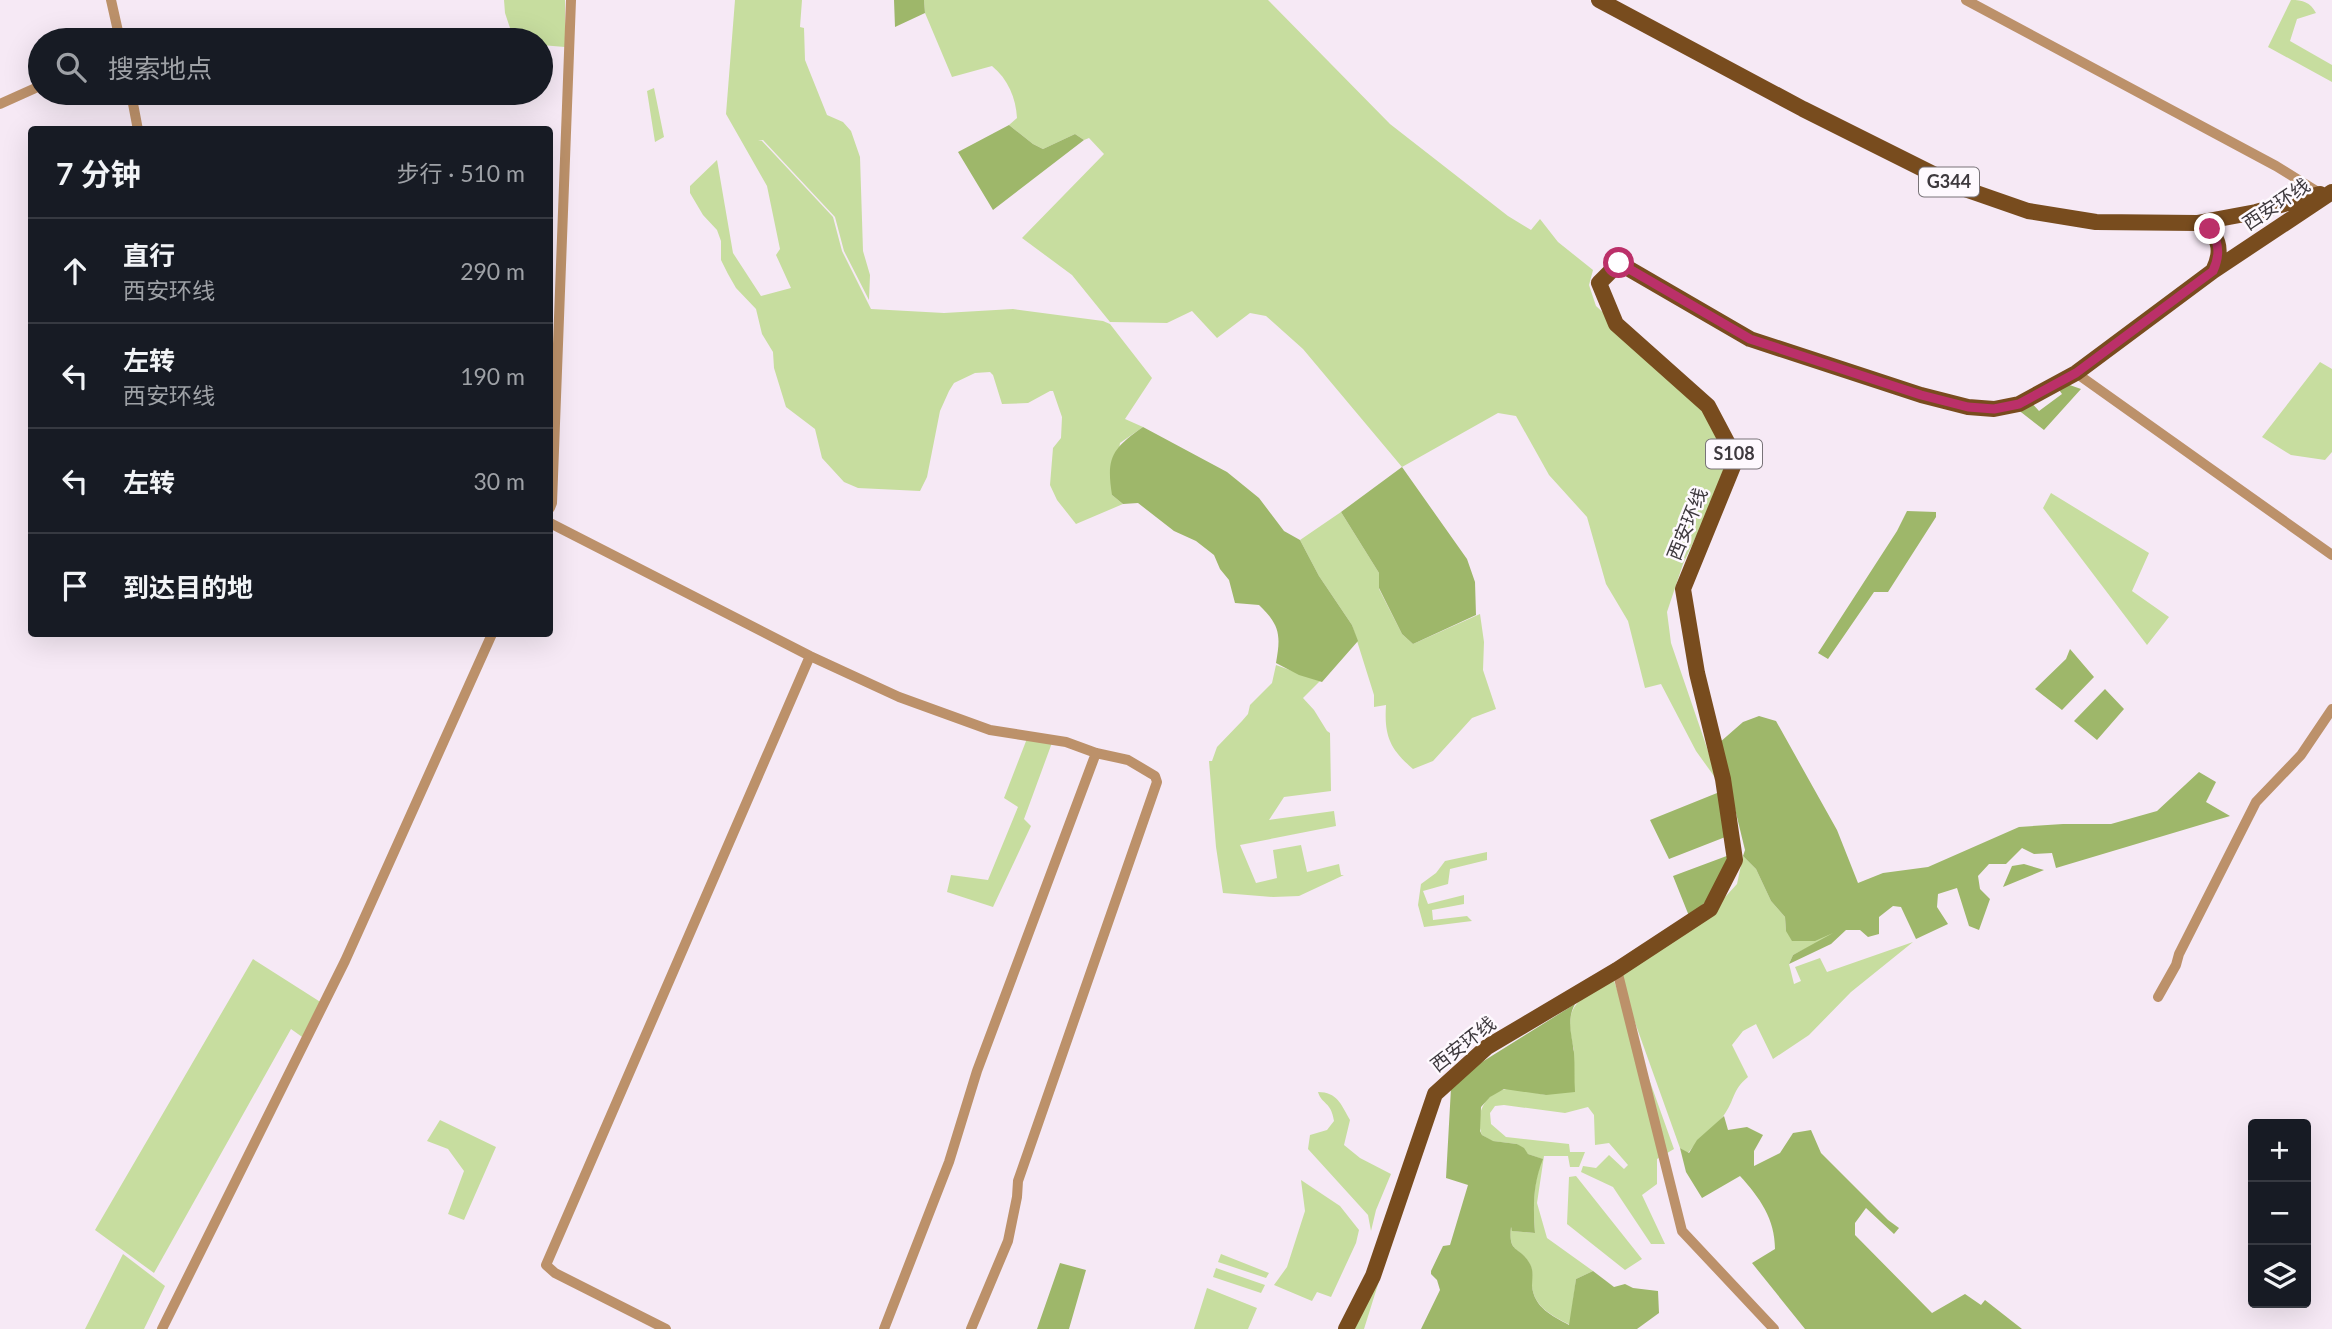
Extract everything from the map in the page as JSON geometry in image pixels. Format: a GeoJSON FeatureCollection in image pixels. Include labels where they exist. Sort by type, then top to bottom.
{"type":"FeatureCollection","features":[{"type":"Feature","properties":{"kind":"main road","name":"G344"},"geometry":{"type":"LineString","coordinates":[[1599,0],[1803,109],[1959,187],[2028,211],[2096,222],[2197,223],[2256,212],[2328,192]]}},
{"type":"Feature","properties":{"kind":"main road","name":"西安环线"},"geometry":{"type":"LineString","coordinates":[[1346,1329],[1373,1276],[1435,1094],[1487,1047],[1617,970],[1710,909],[1735,860],[1723,779],[1697,673],[1683,589],[1736,459],[1709,406],[1616,324],[1599,283],[1619,263],[1750,339],[1921,395],[1968,407],[1994,409],[2019,404],[2076,373],[2213,271],[2328,192]]}},
{"type":"Feature","properties":{"kind":"main road"},"geometry":{"type":"LineString","coordinates":[[2197,223],[2210,229],[2217,239],[2217,263],[2213,271]]}},
{"type":"Feature","properties":{"kind":"street"},"geometry":{"type":"LineString","coordinates":[[111,0],[117,28]]}},
{"type":"Feature","properties":{"kind":"street"},"geometry":{"type":"LineString","coordinates":[[553,477],[571,0]]}},
{"type":"Feature","properties":{"kind":"street"},"geometry":{"type":"LineString","coordinates":[[1966,0],[2328,192]]}},
{"type":"Feature","properties":{"kind":"street"},"geometry":{"type":"LineString","coordinates":[[0,104],[28,91]]}},
{"type":"Feature","properties":{"kind":"street"},"geometry":{"type":"LineString","coordinates":[[133,105],[137,126]]}},
{"type":"Feature","properties":{"kind":"street"},"geometry":{"type":"LineString","coordinates":[[2076,373],[2332,555]]}},
{"type":"Feature","properties":{"kind":"street"},"geometry":{"type":"LineString","coordinates":[[553,525],[810,656],[899,697],[990,730],[1066,743],[1128,760],[1155,776],[1157,782],[1018,1181],[1008,1241],[971,1329]]}},
{"type":"Feature","properties":{"kind":"street"},"geometry":{"type":"LineString","coordinates":[[162,1329],[345,961],[491,637]]}},
{"type":"Feature","properties":{"kind":"street"},"geometry":{"type":"LineString","coordinates":[[666,1329],[555,1273],[546,1265],[810,656]]}},
{"type":"Feature","properties":{"kind":"street"},"geometry":{"type":"LineString","coordinates":[[2158,997],[2256,802],[2301,755],[2332,709]]}},
{"type":"Feature","properties":{"kind":"street"},"geometry":{"type":"LineString","coordinates":[[884,1329],[948,1162],[977,1071],[1096,753]]}},
{"type":"Feature","properties":{"kind":"street"},"geometry":{"type":"LineString","coordinates":[[1617,970],[1682,1231],[1774,1329]]}},
{"type":"Feature","properties":{"kind":"green space"},"geometry":{"type":"Polygon","coordinates":[[[504,0],[565,0],[565,47],[553,46],[553,28],[510,28],[504,0]]]}},
{"type":"Feature","properties":{"kind":"green space"},"geometry":{"type":"Polygon","coordinates":[[[735,0],[802,0],[800,27],[804,28],[805,60],[827,115],[843,122],[851,131],[860,157],[863,251],[870,275],[869,300],[844,251],[835,217],[763,140],[758,141],[762,141],[833,217],[842,251],[871,309],[944,313],[1013,309],[1103,321],[1110,324],[1152,378],[1125,419],[1143,427],[1120,443],[1112,495],[1123,504],[1076,524],[1057,500],[1050,485],[1053,448],[1061,438],[1062,417],[1053,391],[1028,403],[1002,404],[990,372],[975,373],[954,383],[949,391],[940,411],[927,477],[920,491],[858,488],[844,482],[822,458],[815,429],[786,407],[774,368],[773,352],[762,334],[756,309],[736,288],[728,274],[721,260],[721,241],[717,230],[703,215],[690,193],[690,186],[717,160],[733,253],[761,296],[791,288],[776,255],[780,249],[767,186],[726,114],[735,0]]]}},
{"type":"Feature","properties":{"kind":"green space"},"geometry":{"type":"Polygon","coordinates":[[[894,0],[924,0],[925,13],[895,27],[894,0]]]}},
{"type":"Feature","properties":{"kind":"green space"},"geometry":{"type":"Polygon","coordinates":[[[924,0],[1268,0],[1390,124],[1508,216],[1531,230],[1540,219],[1558,242],[1593,270],[1589,285],[1596,306],[1668,372],[1720,431],[1727,451],[1725,476],[1683,564],[1667,612],[1671,643],[1719,783],[1696,751],[1661,684],[1645,688],[1628,621],[1606,584],[1587,517],[1549,475],[1516,416],[1498,413],[1402,467],[1303,349],[1266,316],[1250,313],[1217,338],[1192,311],[1167,323],[1110,322],[1072,275],[1022,238],[1104,154],[1089,138],[1084,140],[1075,134],[1043,149],[1033,144],[1009,125],[1017,118],[1015,103],[1007,83],[992,66],[952,77],[925,13],[924,0]]]}},
{"type":"Feature","properties":{"kind":"green space"},"geometry":{"type":"Polygon","coordinates":[[[2291,0],[2306,2],[2316,13],[2297,19],[2290,41],[2332,65],[2332,82],[2268,47],[2291,0]]]}},
{"type":"Feature","properties":{"kind":"green space"},"geometry":{"type":"Polygon","coordinates":[[[654,88],[664,137],[655,142],[647,91],[654,88]]]}},
{"type":"Feature","properties":{"kind":"green space"},"geometry":{"type":"Polygon","coordinates":[[[1009,125],[1043,149],[1075,134],[1084,140],[993,210],[958,152],[1009,125]]]}},
{"type":"Feature","properties":{"kind":"green space"},"geometry":{"type":"Polygon","coordinates":[[[2320,362],[2332,369],[2332,452],[2325,460],[2291,455],[2262,437],[2320,362]]]}},
{"type":"Feature","properties":{"kind":"green space"},"geometry":{"type":"Polygon","coordinates":[[[2064,383],[2081,389],[2044,430],[2017,409],[2031,402],[2039,411],[2062,394],[2057,387],[2064,383]]]}},
{"type":"Feature","properties":{"kind":"green space"},"geometry":{"type":"Polygon","coordinates":[[[1143,427],[1227,472],[1259,498],[1284,531],[1300,540],[1319,576],[1352,625],[1358,641],[1322,682],[1299,675],[1276,663],[1278,638],[1275,625],[1259,605],[1235,603],[1229,580],[1214,555],[1196,541],[1174,531],[1138,503],[1123,504],[1112,495],[1110,471],[1114,455],[1124,442],[1143,427]]]}},
{"type":"Feature","properties":{"kind":"green space"},"geometry":{"type":"Polygon","coordinates":[[[1402,467],[1467,559],[1475,582],[1476,615],[1413,644],[1402,634],[1379,588],[1379,573],[1341,512],[1402,467]]]}},
{"type":"Feature","properties":{"kind":"green space"},"geometry":{"type":"Polygon","coordinates":[[[2051,493],[2149,553],[2132,591],[2169,617],[2147,645],[2043,508],[2051,493]]]}},
{"type":"Feature","properties":{"kind":"green space"},"geometry":{"type":"Polygon","coordinates":[[[1907,511],[1936,512],[1936,517],[1888,592],[1874,592],[1828,659],[1818,653],[1897,531],[1907,511]]]}},
{"type":"Feature","properties":{"kind":"green space"},"geometry":{"type":"Polygon","coordinates":[[[1341,512],[1379,573],[1379,589],[1402,634],[1413,644],[1480,614],[1484,642],[1483,670],[1496,709],[1472,718],[1433,761],[1413,769],[1390,741],[1386,725],[1386,705],[1374,707],[1374,695],[1352,625],[1319,576],[1300,540],[1341,512]]]}},
{"type":"Feature","properties":{"kind":"green space"},"geometry":{"type":"Polygon","coordinates":[[[2070,649],[2094,677],[2062,710],[2035,689],[2066,659],[2070,649]]]}},
{"type":"Feature","properties":{"kind":"green space"},"geometry":{"type":"Polygon","coordinates":[[[1276,665],[1320,681],[1303,698],[1330,733],[1331,791],[1284,797],[1269,820],[1334,811],[1336,826],[1240,845],[1256,883],[1277,878],[1273,850],[1301,845],[1307,872],[1339,864],[1341,875],[1344,875],[1299,896],[1223,893],[1216,847],[1209,761],[1212,761],[1217,747],[1248,714],[1250,705],[1272,683],[1276,665]]]}},
{"type":"Feature","properties":{"kind":"green space"},"geometry":{"type":"Polygon","coordinates":[[[2105,689],[2124,709],[2097,740],[2074,721],[2105,689]]]}},
{"type":"Feature","properties":{"kind":"green space"},"geometry":{"type":"Polygon","coordinates":[[[1759,716],[1776,721],[1837,830],[1858,883],[1883,873],[1928,867],[2019,827],[2111,824],[2157,811],[2199,772],[2216,782],[2206,802],[2230,816],[2056,868],[2052,853],[2034,854],[2022,848],[2006,864],[1989,864],[1978,876],[1980,889],[1990,899],[1979,930],[1969,926],[1957,888],[1938,894],[1937,907],[1948,924],[1916,939],[1901,907],[1893,906],[1879,917],[1879,934],[1868,937],[1860,930],[1846,930],[1831,944],[1789,964],[1793,955],[1833,933],[1815,941],[1792,941],[1786,931],[1785,917],[1771,901],[1756,869],[1743,856],[1745,850],[1719,743],[1743,722],[1759,716]]]}},
{"type":"Feature","properties":{"kind":"green space"},"geometry":{"type":"Polygon","coordinates":[[[1028,736],[1053,740],[1024,819],[1031,826],[993,907],[947,892],[951,875],[988,880],[1018,807],[1004,798],[1028,736]]]}},
{"type":"Feature","properties":{"kind":"green space"},"geometry":{"type":"Polygon","coordinates":[[[1722,791],[1733,834],[1669,859],[1650,820],[1722,791]]]}},
{"type":"Feature","properties":{"kind":"green space"},"geometry":{"type":"Polygon","coordinates":[[[1487,852],[1487,860],[1450,869],[1448,884],[1423,891],[1428,904],[1464,895],[1464,904],[1432,910],[1433,920],[1467,916],[1472,921],[1424,927],[1418,905],[1421,884],[1436,873],[1445,861],[1487,852]]]}},
{"type":"Feature","properties":{"kind":"green space"},"geometry":{"type":"Polygon","coordinates":[[[1732,854],[1716,893],[1689,916],[1673,876],[1732,854]]]}},
{"type":"Feature","properties":{"kind":"green space"},"geometry":{"type":"Polygon","coordinates":[[[1743,856],[1756,869],[1771,901],[1785,917],[1786,931],[1835,932],[1793,955],[1789,964],[1794,984],[1801,981],[1795,967],[1820,958],[1827,972],[1913,942],[1851,992],[1809,1035],[1773,1059],[1756,1024],[1743,1031],[1732,1045],[1748,1077],[1739,1086],[1728,1110],[1688,1153],[1680,1148],[1618,975],[1706,918],[1737,884],[1743,856]]]}},
{"type":"Feature","properties":{"kind":"green space"},"geometry":{"type":"Polygon","coordinates":[[[2024,864],[2044,870],[2003,887],[2012,866],[2024,864]]]}},
{"type":"Feature","properties":{"kind":"green space"},"geometry":{"type":"Polygon","coordinates":[[[253,959],[322,1003],[305,1039],[291,1029],[154,1273],[95,1230],[253,959]]]}},
{"type":"Feature","properties":{"kind":"green space"},"geometry":{"type":"Polygon","coordinates":[[[1613,978],[1674,1149],[1657,1159],[1657,1184],[1642,1195],[1665,1244],[1651,1244],[1613,1187],[1581,1172],[1583,1166],[1596,1168],[1609,1155],[1624,1169],[1628,1165],[1609,1143],[1595,1145],[1594,1115],[1588,1107],[1565,1113],[1504,1105],[1495,1106],[1490,1113],[1491,1124],[1506,1137],[1569,1144],[1570,1152],[1585,1152],[1579,1167],[1570,1167],[1568,1156],[1544,1156],[1537,1203],[1547,1238],[1593,1271],[1576,1279],[1570,1325],[1537,1301],[1532,1287],[1531,1268],[1511,1242],[1511,1228],[1513,1231],[1535,1233],[1534,1195],[1542,1159],[1528,1154],[1517,1144],[1492,1141],[1482,1135],[1479,1120],[1487,1099],[1499,1091],[1517,1089],[1546,1095],[1574,1050],[1570,1022],[1576,1005],[1590,992],[1613,978]]]}},
{"type":"Feature","properties":{"kind":"green space"},"geometry":{"type":"Polygon","coordinates":[[[1575,1004],[1570,1022],[1575,1092],[1546,1095],[1504,1089],[1490,1097],[1481,1107],[1480,1131],[1493,1141],[1517,1144],[1528,1154],[1543,1159],[1534,1195],[1535,1233],[1512,1231],[1511,1227],[1511,1242],[1531,1267],[1532,1286],[1540,1306],[1569,1325],[1576,1279],[1593,1271],[1614,1287],[1625,1284],[1633,1288],[1658,1291],[1659,1313],[1637,1329],[1421,1329],[1440,1290],[1431,1271],[1443,1246],[1450,1245],[1468,1185],[1446,1178],[1451,1088],[1474,1067],[1575,1004]]]}},
{"type":"Feature","properties":{"kind":"green space"},"geometry":{"type":"Polygon","coordinates":[[[1318,1092],[1334,1097],[1350,1120],[1344,1145],[1360,1158],[1391,1174],[1376,1210],[1371,1231],[1368,1215],[1308,1149],[1310,1135],[1327,1130],[1334,1121],[1329,1106],[1318,1092]]]}},
{"type":"Feature","properties":{"kind":"green space"},"geometry":{"type":"Polygon","coordinates":[[[1724,1116],[1728,1130],[1747,1127],[1763,1135],[1754,1151],[1754,1166],[1780,1153],[1793,1133],[1811,1130],[1821,1153],[1899,1228],[1894,1234],[1866,1208],[1855,1223],[1855,1235],[1932,1313],[1965,1294],[1981,1305],[1985,1300],[2022,1329],[1805,1329],[1752,1263],[1775,1249],[1769,1219],[1754,1192],[1740,1176],[1702,1198],[1686,1172],[1680,1148],[1689,1153],[1697,1140],[1724,1116]]]}},
{"type":"Feature","properties":{"kind":"green space"},"geometry":{"type":"Polygon","coordinates":[[[440,1120],[496,1147],[464,1220],[448,1214],[464,1171],[448,1149],[427,1141],[440,1120]]]}},
{"type":"Feature","properties":{"kind":"green space"},"geometry":{"type":"Polygon","coordinates":[[[1576,1176],[1642,1259],[1625,1270],[1567,1224],[1569,1177],[1576,1176]]]}},
{"type":"Feature","properties":{"kind":"green space"},"geometry":{"type":"Polygon","coordinates":[[[1301,1180],[1340,1206],[1359,1230],[1356,1243],[1331,1297],[1317,1292],[1312,1301],[1274,1285],[1287,1267],[1305,1211],[1301,1180]]]}},
{"type":"Feature","properties":{"kind":"green space"},"geometry":{"type":"Polygon","coordinates":[[[1396,1227],[1364,1329],[1345,1329],[1396,1227]]]}},
{"type":"Feature","properties":{"kind":"green space"},"geometry":{"type":"Polygon","coordinates":[[[123,1254],[165,1286],[144,1329],[85,1329],[123,1254]]]}},
{"type":"Feature","properties":{"kind":"green space"},"geometry":{"type":"Polygon","coordinates":[[[1221,1254],[1269,1273],[1266,1278],[1218,1262],[1221,1254]]]}},
{"type":"Feature","properties":{"kind":"green space"},"geometry":{"type":"Polygon","coordinates":[[[1060,1263],[1086,1270],[1069,1329],[1037,1329],[1060,1263]]]}},
{"type":"Feature","properties":{"kind":"green space"},"geometry":{"type":"Polygon","coordinates":[[[1216,1268],[1265,1285],[1261,1293],[1213,1277],[1216,1268]]]}},
{"type":"Feature","properties":{"kind":"green space"},"geometry":{"type":"Polygon","coordinates":[[[1207,1288],[1257,1308],[1248,1329],[1194,1329],[1207,1288]]]}},
{"type":"Feature","properties":{"kind":"route"},"geometry":{"type":"LineString","coordinates":[[1619,263],[1750,339],[1921,395],[1968,407],[1994,409],[2019,404],[2076,373],[2213,271],[2218,251],[2217,239],[2210,229]]}}]}
